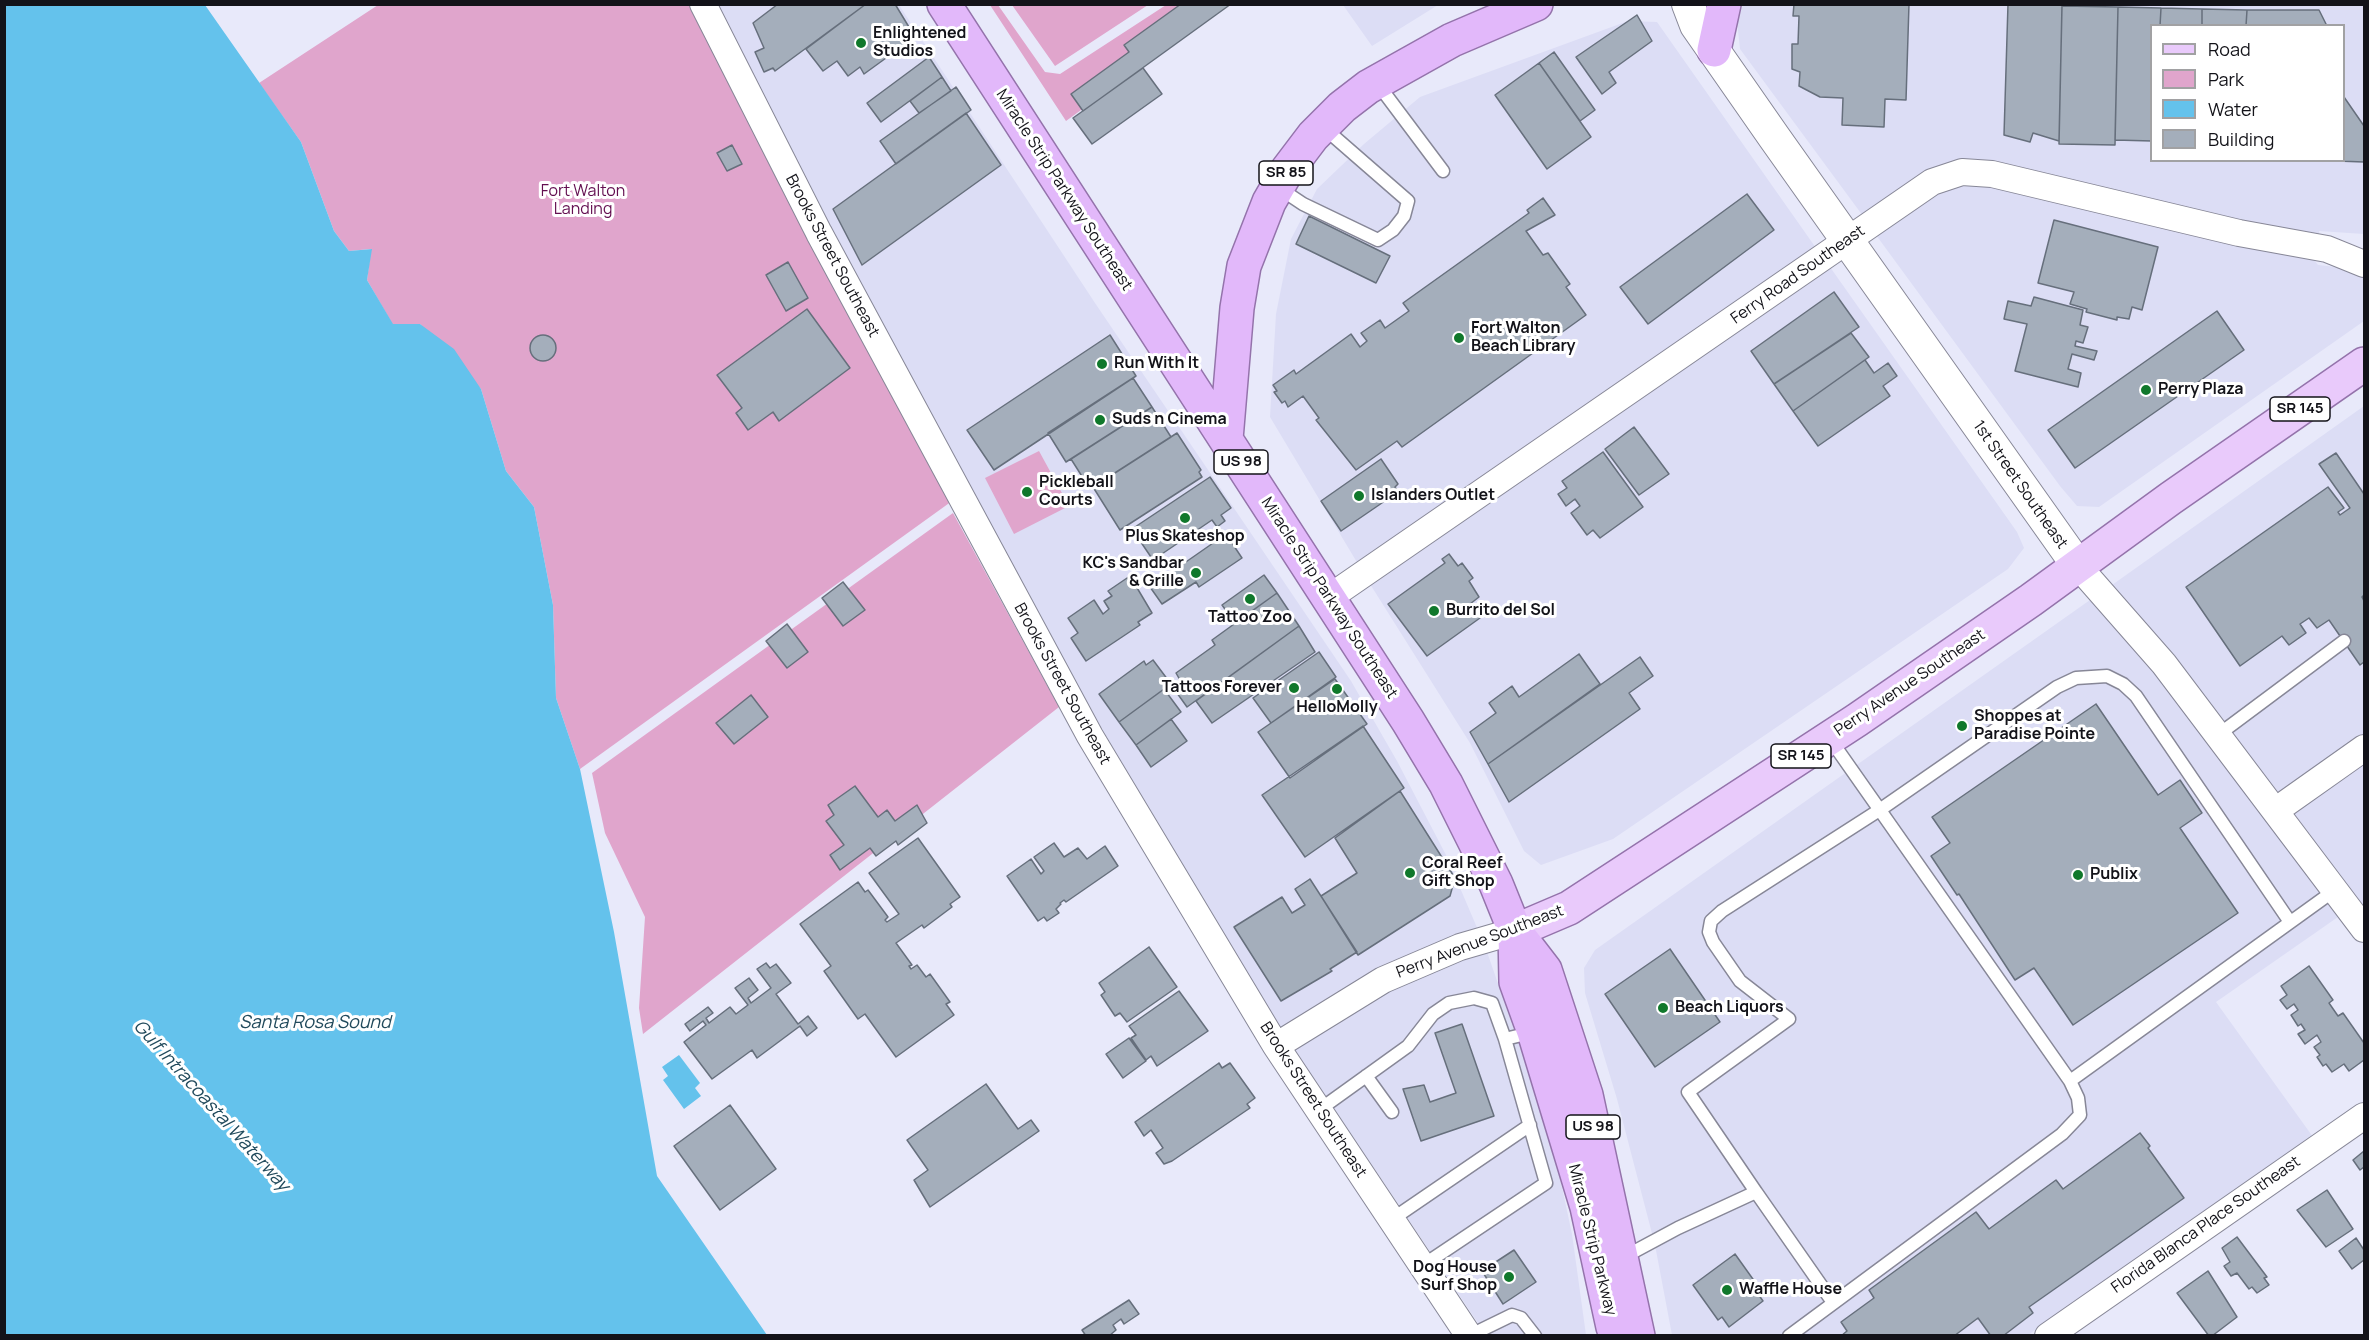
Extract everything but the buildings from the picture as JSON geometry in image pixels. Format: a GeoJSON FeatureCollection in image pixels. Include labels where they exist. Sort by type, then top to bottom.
{"type":"FeatureCollection","features":[{"type":"Feature","properties":{"kind":"highway","name":"Miracle Strip Parkway Southeast"},"geometry":{"type":"LineString","coordinates":[[944,4],[1330,597],[1446,784],[1496,884],[1515,932]]}},
{"type":"Feature","properties":{"kind":"highway","name":"SR 85"},"geometry":{"type":"LineString","coordinates":[[1226,439],[1237,308],[1244,266],[1269,202],[1278,187],[1323,126],[1342,107],[1376,82],[1452,40],[1536,4]]}},
{"type":"Feature","properties":{"kind":"highway"},"geometry":{"type":"LineString","coordinates":[[1699,27],[1724,4]]}},
{"type":"Feature","properties":{"kind":"highway","name":"Miracle Strip Parkway"},"geometry":{"type":"LineString","coordinates":[[1515,932],[1520,1035],[1587,1207],[1615,1335]]}},
{"type":"Feature","properties":{"kind":"highway","name":"Miracle Strip Parkway"},"geometry":{"type":"LineString","coordinates":[[1515,932],[1545,970],[1586,1095],[1638,1335]]}},
{"type":"Feature","properties":{"kind":"main road","name":"Perry Avenue Southeast"},"geometry":{"type":"LineString","coordinates":[[1515,932],[1569,908],[1829,738],[2360,371]]}},
{"type":"Feature","properties":{"kind":"street","name":"Brooks Street Southeast"},"geometry":{"type":"LineString","coordinates":[[703,4],[819,233],[1013,597],[1090,736],[1276,1046],[1469,1335]]}},
{"type":"Feature","properties":{"kind":"street","name":"1st Street Southeast"},"geometry":{"type":"LineString","coordinates":[[1669,4],[1699,27],[1846,241],[2078,566],[2164,664],[2364,929]]}},
{"type":"Feature","properties":{"kind":"street","name":"Ferry Road Southeast"},"geometry":{"type":"LineString","coordinates":[[1330,597],[1932,182],[1962,172],[1992,174],[2239,233],[2327,249],[2364,264]]}},
{"type":"Feature","properties":{"kind":"street","name":"Ferry Road Southeast"},"geometry":{"type":"LineString","coordinates":[[2327,249],[2364,246]]}},
{"type":"Feature","properties":{"kind":"street"},"geometry":{"type":"LineString","coordinates":[[2275,811],[2364,748]]}},
{"type":"Feature","properties":{"kind":"street","name":"Perry Avenue Southeast"},"geometry":{"type":"LineString","coordinates":[[1276,1046],[1383,980],[1460,947],[1515,932]]}},
{"type":"Feature","properties":{"kind":"street","name":"Florida Blanca Place Southeast"},"geometry":{"type":"LineString","coordinates":[[2048,1335],[2364,1116]]}},
{"type":"Feature","properties":{"kind":"lane"},"geometry":{"type":"LineString","coordinates":[[1376,82],[1443,171]]}},
{"type":"Feature","properties":{"kind":"lane"},"geometry":{"type":"LineString","coordinates":[[1278,187],[1303,204],[1378,240],[1394,230],[1404,216],[1408,201],[1323,126]]}},
{"type":"Feature","properties":{"kind":"lane"},"geometry":{"type":"LineString","coordinates":[[2218,735],[2344,641]]}},
{"type":"Feature","properties":{"kind":"lane"},"geometry":{"type":"LineString","coordinates":[[1832,1301],[1688,1092],[1789,1019],[1740,981],[1713,942],[1709,932],[1711,921],[1722,911],[1881,809],[2056,687],[2076,678],[2107,676],[2123,684],[2147,710],[2290,922]]}},
{"type":"Feature","properties":{"kind":"lane"},"geometry":{"type":"LineString","coordinates":[[1789,1335],[1832,1301],[2062,1134],[2080,1115],[2079,1098],[2070,1081],[1829,738]]}},
{"type":"Feature","properties":{"kind":"lane"},"geometry":{"type":"LineString","coordinates":[[2070,1081],[2335,890]]}},
{"type":"Feature","properties":{"kind":"lane"},"geometry":{"type":"LineString","coordinates":[[1319,1110],[1408,1046],[1433,1014],[1449,1003],[1474,998],[1492,1003],[1520,1035],[1530,1125],[1546,1183],[1422,1266]]}},
{"type":"Feature","properties":{"kind":"lane"},"geometry":{"type":"LineString","coordinates":[[1366,1076],[1392,1112]]}},
{"type":"Feature","properties":{"kind":"lane"},"geometry":{"type":"LineString","coordinates":[[1391,1220],[1530,1125]]}},
{"type":"Feature","properties":{"kind":"lane"},"geometry":{"type":"LineString","coordinates":[[1622,1259],[1678,1228],[1756,1192]]}},
{"type":"Feature","properties":{"kind":"lane"},"geometry":{"type":"LineString","coordinates":[[1469,1335],[1512,1314],[1521,1318],[1535,1335]]}},
{"type":"Feature","properties":{"kind":"shaded area"},"geometry":{"type":"Polygon","coordinates":[[[1743,4],[2364,5],[2364,234],[2319,231],[2319,235],[2243,221],[1997,162],[1964,160],[1863,216],[1740,49],[1737,21],[1743,4]]]}},
{"type":"Feature","properties":{"kind":"shaded area"},"geometry":{"type":"Polygon","coordinates":[[[718,5],[899,5],[1095,303],[1351,681],[1397,761],[1446,855],[1478,930],[1281,1029],[1102,729],[1019,579],[831,227],[718,5]]]}},
{"type":"Feature","properties":{"kind":"shaded area"},"geometry":{"type":"Polygon","coordinates":[[[1343,5],[1438,5],[1372,46],[1343,5]]]}},
{"type":"Feature","properties":{"kind":"shaded area"},"geometry":{"type":"Polygon","coordinates":[[[1628,21],[1657,22],[1816,248],[1358,564],[1270,417],[1276,314],[1291,239],[1317,189],[1364,144],[1420,97],[1628,21]]]}},
{"type":"Feature","properties":{"kind":"shaded area"},"geometry":{"type":"Polygon","coordinates":[[[1962,184],[1988,186],[2234,245],[2314,260],[2318,265],[2336,267],[2364,278],[2364,321],[2099,507],[2077,506],[1876,235],[1937,192],[1962,184]]]}},
{"type":"Feature","properties":{"kind":"shaded area"},"geometry":{"type":"Polygon","coordinates":[[[1830,267],[2017,532],[2024,548],[2008,569],[1613,839],[1541,865],[1524,851],[1470,743],[1370,584],[1830,267]]]}},
{"type":"Feature","properties":{"kind":"shaded area"},"geometry":{"type":"Polygon","coordinates":[[[2364,406],[2364,734],[2279,794],[2175,656],[2112,585],[2364,406]]]}},
{"type":"Feature","properties":{"kind":"shaded area"},"geometry":{"type":"Polygon","coordinates":[[[2090,600],[2154,672],[2338,917],[2216,1002],[2313,1137],[2028,1335],[1672,1335],[1655,1245],[1617,1099],[1585,993],[1584,968],[1595,950],[2090,600]]]}},
{"type":"Feature","properties":{"kind":"shaded area"},"geometry":{"type":"Polygon","coordinates":[[[2364,763],[2364,907],[2293,812],[2364,763]]]}},
{"type":"Feature","properties":{"kind":"shaded area"},"geometry":{"type":"Polygon","coordinates":[[[1487,952],[1551,1136],[1572,1234],[1586,1335],[1486,1335],[1294,1049],[1388,991],[1463,959],[1487,952]]]}},
{"type":"Feature","properties":{"kind":"green space","name":"Fort Walton Landing"},"geometry":{"type":"Polygon","coordinates":[[[378,5],[703,5],[959,496],[580,769],[556,698],[553,605],[534,507],[506,471],[481,389],[420,324],[393,325],[367,280],[371,249],[349,251],[334,231],[301,142],[259,83],[378,5]]]}},
{"type":"Feature","properties":{"kind":"green space"},"geometry":{"type":"Polygon","coordinates":[[[990,5],[998,5],[1045,72],[1060,74],[1166,5],[1225,5],[1066,121],[990,5]]]}},
{"type":"Feature","properties":{"kind":"green space"},"geometry":{"type":"Polygon","coordinates":[[[1012,5],[1148,5],[1055,66],[1012,5]]]}},
{"type":"Feature","properties":{"kind":"green space","name":"Pickleball Courts"},"geometry":{"type":"Polygon","coordinates":[[[1039,451],[1069,506],[1014,534],[985,478],[1039,451]]]}},
{"type":"Feature","properties":{"kind":"green space"},"geometry":{"type":"Polygon","coordinates":[[[953,513],[1059,707],[643,1034],[639,1008],[645,917],[605,833],[592,773],[953,513]]]}},
{"type":"Feature","properties":{"kind":"water","name":"Santa Rosa Sound"},"geometry":{"type":"Polygon","coordinates":[[[5,4],[205,5],[301,142],[334,231],[349,251],[372,249],[367,280],[393,324],[420,324],[454,349],[481,389],[506,471],[534,507],[553,605],[556,698],[580,769],[614,932],[657,1176],[767,1335],[5,1335],[5,4]]]}},
{"type":"Feature","properties":{"kind":"water"},"geometry":{"type":"Polygon","coordinates":[[[679,1055],[700,1083],[695,1088],[701,1096],[684,1109],[663,1080],[668,1076],[662,1067],[679,1055]]]}},
{"type":"Feature","properties":{"kind":"place","name":"Enlightened Studios"},"geometry":{"type":"Point","coordinates":[861,43]}},
{"type":"Feature","properties":{"kind":"place","name":"Fort Walton Beach Library"},"geometry":{"type":"Point","coordinates":[1459,338]}},
{"type":"Feature","properties":{"kind":"place","name":"Run With It"},"geometry":{"type":"Point","coordinates":[1102,364]}},
{"type":"Feature","properties":{"kind":"place","name":"Perry Plaza"},"geometry":{"type":"Point","coordinates":[2146,390]}},
{"type":"Feature","properties":{"kind":"place","name":"Suds n Cinema"},"geometry":{"type":"Point","coordinates":[1100,420]}},
{"type":"Feature","properties":{"kind":"place","name":"Pickleball Courts"},"geometry":{"type":"Point","coordinates":[1027,492]}},
{"type":"Feature","properties":{"kind":"place","name":"Islanders Outlet"},"geometry":{"type":"Point","coordinates":[1359,496]}},
{"type":"Feature","properties":{"kind":"place","name":"Plus Skateshop"},"geometry":{"type":"Point","coordinates":[1185,518]}},
{"type":"Feature","properties":{"kind":"place","name":"KC's Sandbar & Grille"},"geometry":{"type":"Point","coordinates":[1196,573]}},
{"type":"Feature","properties":{"kind":"place","name":"Tattoo Zoo"},"geometry":{"type":"Point","coordinates":[1250,599]}},
{"type":"Feature","properties":{"kind":"place","name":"Burrito del Sol"},"geometry":{"type":"Point","coordinates":[1434,611]}},
{"type":"Feature","properties":{"kind":"place","name":"Tattoos Forever"},"geometry":{"type":"Point","coordinates":[1294,688]}},
{"type":"Feature","properties":{"kind":"place","name":"HelloMolly"},"geometry":{"type":"Point","coordinates":[1337,689]}},
{"type":"Feature","properties":{"kind":"place","name":"Shoppes at Paradise Pointe"},"geometry":{"type":"Point","coordinates":[1962,726]}},
{"type":"Feature","properties":{"kind":"place","name":"Coral Reef Gift Shop"},"geometry":{"type":"Point","coordinates":[1410,873]}},
{"type":"Feature","properties":{"kind":"place","name":"Publix"},"geometry":{"type":"Point","coordinates":[2078,875]}},
{"type":"Feature","properties":{"kind":"place","name":"Beach Liquors"},"geometry":{"type":"Point","coordinates":[1663,1008]}},
{"type":"Feature","properties":{"kind":"place","name":"Dog House Surf Shop"},"geometry":{"type":"Point","coordinates":[1509,1277]}},
{"type":"Feature","properties":{"kind":"place","name":"Waffle House"},"geometry":{"type":"Point","coordinates":[1727,1290]}},
{"type":"Feature","properties":{"kind":"water label","name":"Gulf Intracoastal Waterway"},"geometry":{"type":"Point","coordinates":[211,1106]}}]}
